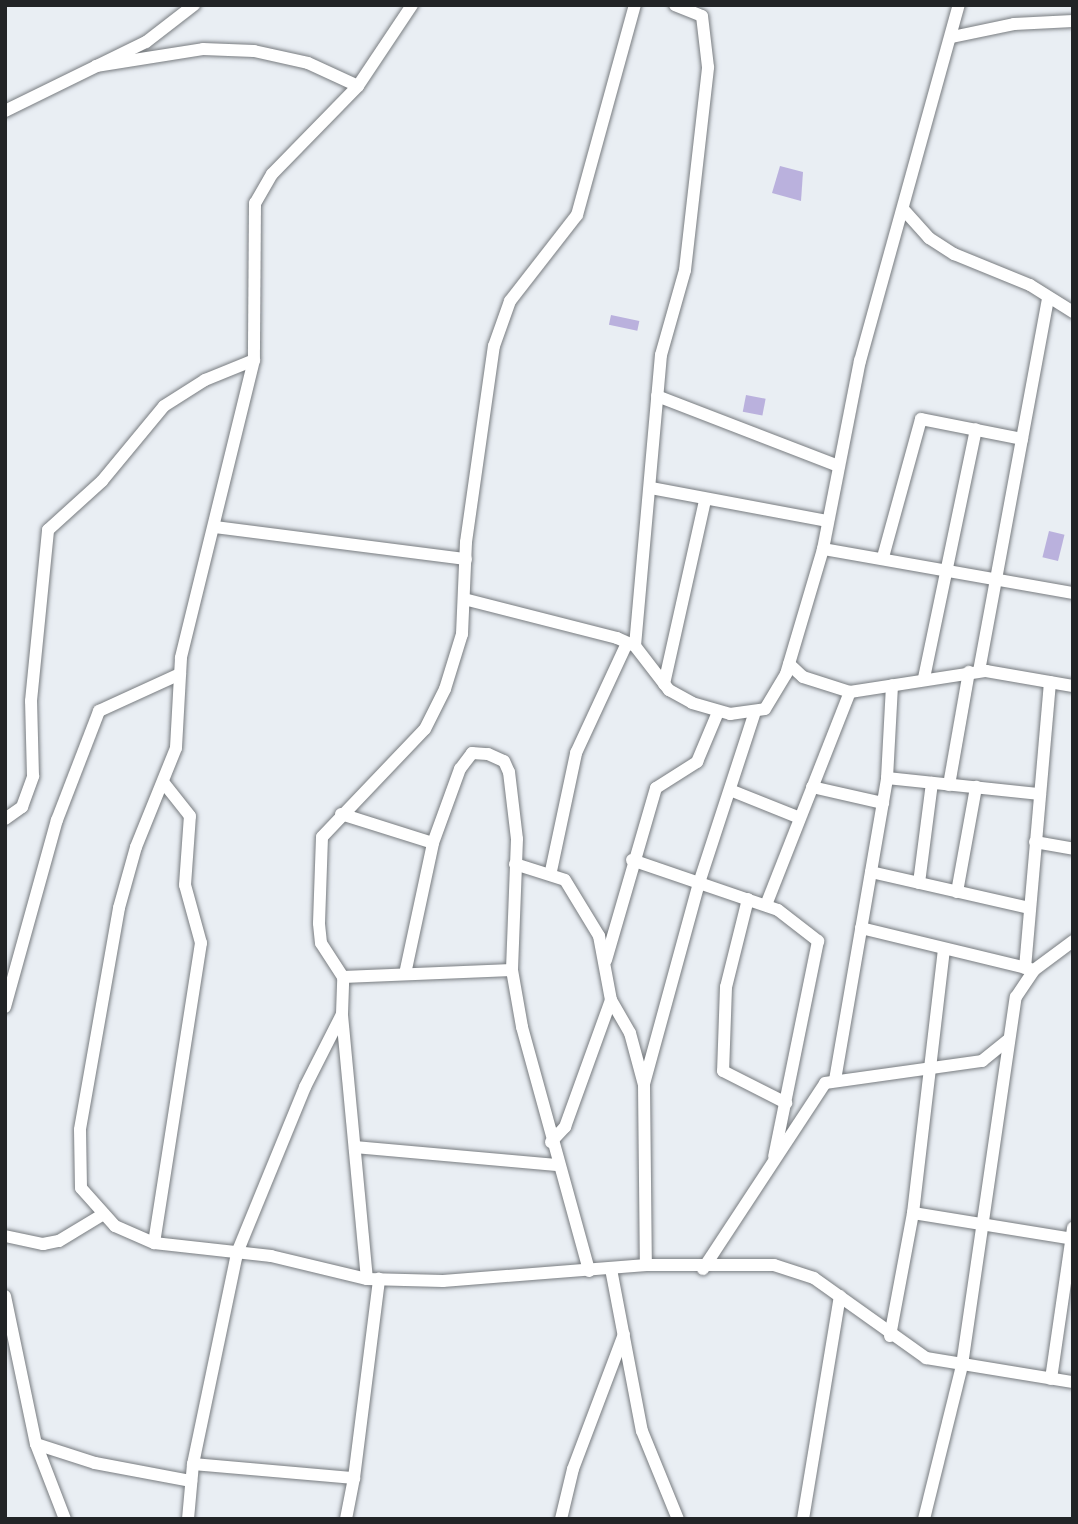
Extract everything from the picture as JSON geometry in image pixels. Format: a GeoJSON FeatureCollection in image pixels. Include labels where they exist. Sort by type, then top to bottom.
{"type":"FeatureCollection","features":[{"type":"Feature","properties":{"kind":"street"},"geometry":{"type":"LineString","coordinates":[[5,111],[146,42],[194,5]]}},
{"type":"Feature","properties":{"kind":"street"},"geometry":{"type":"LineString","coordinates":[[412,5],[358,86],[259,191],[253,224],[254,360],[180,674],[176,748],[136,847],[119,908],[80,1130],[81,1188],[102,1215],[154,1243],[237,1253],[373,1279],[443,1281],[646,1265],[703,1269],[774,1265],[814,1278],[890,1336],[926,1357],[1073,1382]]}},
{"type":"Feature","properties":{"kind":"street"},"geometry":{"type":"LineString","coordinates":[[346,1519],[354,1478],[373,1279],[355,1147],[342,1014],[342,977],[321,943],[319,923],[322,837],[341,814],[425,729],[458,654],[466,559],[501,320],[510,301],[577,215],[635,5]]}},
{"type":"Feature","properties":{"kind":"street"},"geometry":{"type":"LineString","coordinates":[[551,871],[576,753],[631,644],[651,488],[663,342],[685,270],[708,67],[702,16],[675,5]]}},
{"type":"Feature","properties":{"kind":"street"},"geometry":{"type":"LineString","coordinates":[[644,1085],[699,883],[755,712],[775,697],[789,664],[823,549],[836,465],[959,5]]}},
{"type":"Feature","properties":{"kind":"street"},"geometry":{"type":"LineString","coordinates":[[952,37],[1073,21]]}},
{"type":"Feature","properties":{"kind":"street"},"geometry":{"type":"LineString","coordinates":[[96,66],[203,49],[254,51],[308,63],[358,86]]}},
{"type":"Feature","properties":{"kind":"street"},"geometry":{"type":"LineString","coordinates":[[903,209],[929,238],[954,254],[1048,297],[1073,312]]}},
{"type":"Feature","properties":{"kind":"street"},"geometry":{"type":"LineString","coordinates":[[949,785],[997,583],[1048,297]]}},
{"type":"Feature","properties":{"kind":"street"},"geometry":{"type":"LineString","coordinates":[[5,819],[22,807],[33,776],[31,701],[48,530],[102,481],[164,406],[205,380],[254,360]]}},
{"type":"Feature","properties":{"kind":"street"},"geometry":{"type":"LineString","coordinates":[[657,396],[836,465]]}},
{"type":"Feature","properties":{"kind":"street"},"geometry":{"type":"LineString","coordinates":[[883,558],[915,426],[928,418],[1022,439]]}},
{"type":"Feature","properties":{"kind":"street"},"geometry":{"type":"LineString","coordinates":[[924,678],[976,429]]}},
{"type":"Feature","properties":{"kind":"street"},"geometry":{"type":"LineString","coordinates":[[651,488],[828,521]]}},
{"type":"Feature","properties":{"kind":"street"},"geometry":{"type":"LineString","coordinates":[[664,684],[705,500]]}},
{"type":"Feature","properties":{"kind":"street"},"geometry":{"type":"LineString","coordinates":[[215,527],[466,559]]}},
{"type":"Feature","properties":{"kind":"street"},"geometry":{"type":"LineString","coordinates":[[823,549],[945,568],[997,583],[1073,593]]}},
{"type":"Feature","properties":{"kind":"street"},"geometry":{"type":"LineString","coordinates":[[464,599],[631,644],[664,684],[718,712],[755,712]]}},
{"type":"Feature","properties":{"kind":"street"},"geometry":{"type":"LineString","coordinates":[[789,664],[803,677],[850,692],[974,672],[1073,687]]}},
{"type":"Feature","properties":{"kind":"street"},"geometry":{"type":"LineString","coordinates":[[5,1007],[57,820],[99,711],[180,674]]}},
{"type":"Feature","properties":{"kind":"street"},"geometry":{"type":"LineString","coordinates":[[924,1519],[962,1365],[979,1222],[1007,1041],[1016,997],[1029,969],[1030,908],[1050,682]]}},
{"type":"Feature","properties":{"kind":"street"},"geometry":{"type":"LineString","coordinates":[[835,1080],[887,778],[892,685]]}},
{"type":"Feature","properties":{"kind":"street"},"geometry":{"type":"LineString","coordinates":[[766,905],[850,692]]}},
{"type":"Feature","properties":{"kind":"street"},"geometry":{"type":"LineString","coordinates":[[605,965],[632,860],[656,788],[697,762],[718,712]]}},
{"type":"Feature","properties":{"kind":"street"},"geometry":{"type":"LineString","coordinates":[[405,974],[433,843],[466,758],[472,753],[488,754],[504,761],[509,772],[515,864],[512,970],[556,1165],[589,1271]]}},
{"type":"Feature","properties":{"kind":"street"},"geometry":{"type":"LineString","coordinates":[[887,778],[1040,794]]}},
{"type":"Feature","properties":{"kind":"street"},"geometry":{"type":"LineString","coordinates":[[154,1243],[201,943],[185,885],[190,816],[163,782]]}},
{"type":"Feature","properties":{"kind":"street"},"geometry":{"type":"LineString","coordinates":[[919,883],[932,783]]}},
{"type":"Feature","properties":{"kind":"street"},"geometry":{"type":"LineString","coordinates":[[812,787],[883,803]]}},
{"type":"Feature","properties":{"kind":"street"},"geometry":{"type":"LineString","coordinates":[[957,892],[976,788]]}},
{"type":"Feature","properties":{"kind":"street"},"geometry":{"type":"LineString","coordinates":[[730,790],[800,818]]}},
{"type":"Feature","properties":{"kind":"street"},"geometry":{"type":"LineString","coordinates":[[341,814],[433,843]]}},
{"type":"Feature","properties":{"kind":"street"},"geometry":{"type":"LineString","coordinates":[[1035,842],[1073,849]]}},
{"type":"Feature","properties":{"kind":"street"},"geometry":{"type":"LineString","coordinates":[[632,860],[766,905],[818,940],[775,1157]]}},
{"type":"Feature","properties":{"kind":"street"},"geometry":{"type":"LineString","coordinates":[[515,864],[551,871],[590,914],[605,965],[611,1000],[630,1033],[644,1085],[646,1265]]}},
{"type":"Feature","properties":{"kind":"street"},"geometry":{"type":"LineString","coordinates":[[871,872],[1030,908]]}},
{"type":"Feature","properties":{"kind":"street"},"geometry":{"type":"LineString","coordinates":[[748,899],[726,987],[723,1071],[786,1103]]}},
{"type":"Feature","properties":{"kind":"street"},"geometry":{"type":"LineString","coordinates":[[861,928],[1029,969],[1073,941]]}},
{"type":"Feature","properties":{"kind":"street"},"geometry":{"type":"LineString","coordinates":[[890,1336],[913,1213],[944,950]]}},
{"type":"Feature","properties":{"kind":"street"},"geometry":{"type":"LineString","coordinates":[[342,977],[512,970]]}},
{"type":"Feature","properties":{"kind":"street"},"geometry":{"type":"LineString","coordinates":[[551,1142],[565,1127],[611,1000]]}},
{"type":"Feature","properties":{"kind":"street"},"geometry":{"type":"LineString","coordinates":[[188,1519],[193,1464],[237,1253],[297,1105],[342,1014]]}},
{"type":"Feature","properties":{"kind":"street"},"geometry":{"type":"LineString","coordinates":[[703,1269],[817,1091],[835,1080],[982,1061],[1007,1041]]}},
{"type":"Feature","properties":{"kind":"street"},"geometry":{"type":"LineString","coordinates":[[355,1147],[556,1165]]}},
{"type":"Feature","properties":{"kind":"street"},"geometry":{"type":"LineString","coordinates":[[913,1213],[1072,1235],[1051,1379]]}},
{"type":"Feature","properties":{"kind":"street"},"geometry":{"type":"LineString","coordinates":[[5,1236],[43,1244],[58,1241],[102,1215]]}},
{"type":"Feature","properties":{"kind":"street"},"geometry":{"type":"LineString","coordinates":[[611,1269],[642,1431],[678,1519]]}},
{"type":"Feature","properties":{"kind":"street"},"geometry":{"type":"LineString","coordinates":[[5,1296],[36,1444],[65,1519]]}},
{"type":"Feature","properties":{"kind":"street"},"geometry":{"type":"LineString","coordinates":[[803,1519],[839,1296]]}},
{"type":"Feature","properties":{"kind":"street"},"geometry":{"type":"LineString","coordinates":[[561,1519],[573,1469],[625,1331]]}},
{"type":"Feature","properties":{"kind":"street"},"geometry":{"type":"LineString","coordinates":[[36,1444],[95,1463],[191,1481]]}},
{"type":"Feature","properties":{"kind":"street"},"geometry":{"type":"LineString","coordinates":[[193,1464],[354,1478]]}},
{"type":"Feature","properties":{"kind":"building"},"geometry":{"type":"Polygon","coordinates":[[[780,166],[803,172],[801,201],[772,193],[780,166]]]}},
{"type":"Feature","properties":{"kind":"building"},"geometry":{"type":"Polygon","coordinates":[[[611,315],[639,321],[637,331],[609,325],[611,315]]]}},
{"type":"Feature","properties":{"kind":"building"},"geometry":{"type":"Polygon","coordinates":[[[746,395],[766,399],[762,416],[743,412],[746,395]]]}},
{"type":"Feature","properties":{"kind":"building"},"geometry":{"type":"Polygon","coordinates":[[[1049,531],[1065,535],[1058,561],[1042,557],[1049,531]]]}}]}
